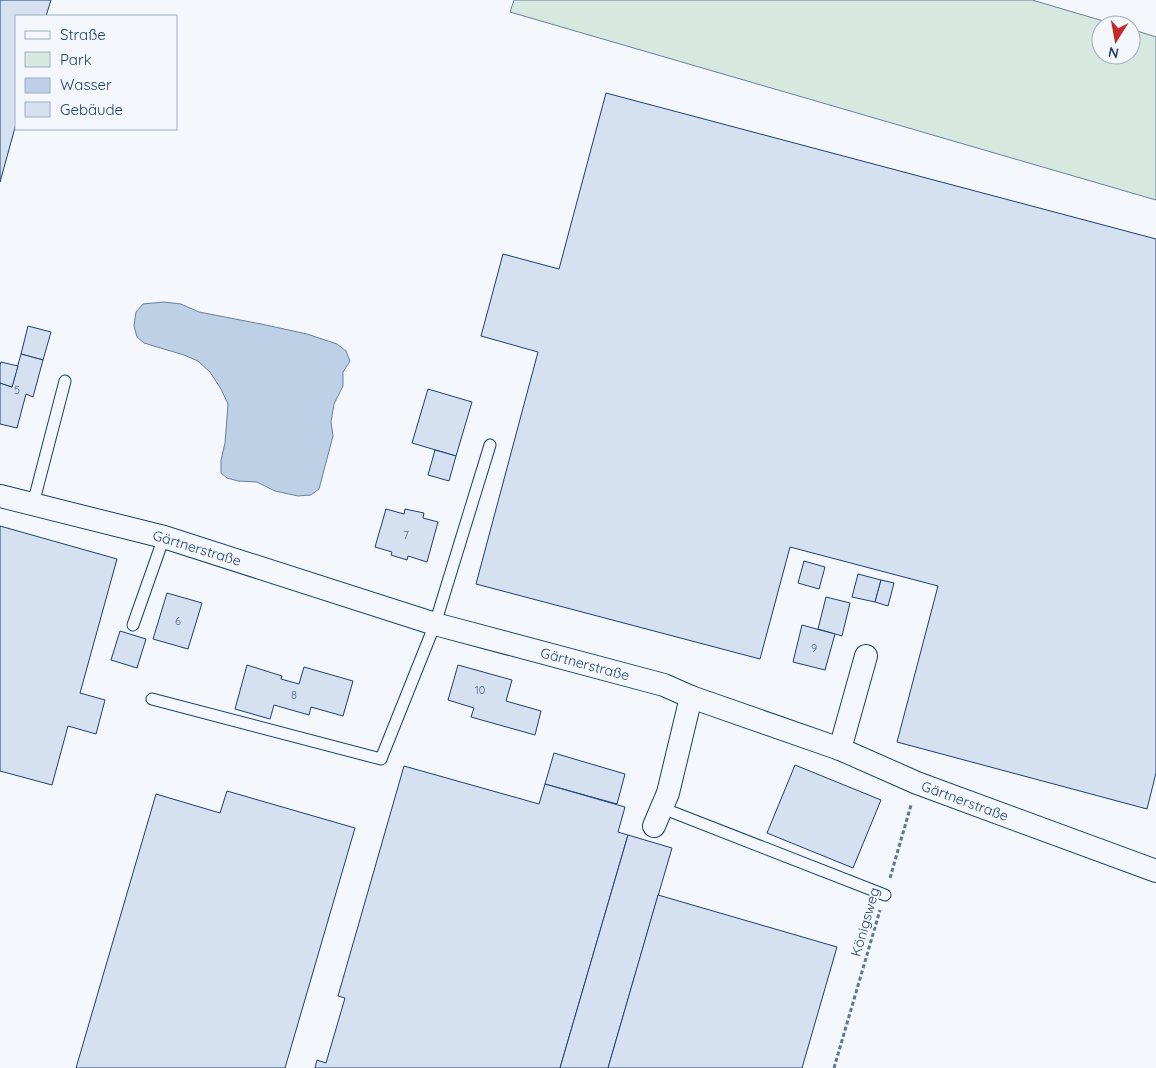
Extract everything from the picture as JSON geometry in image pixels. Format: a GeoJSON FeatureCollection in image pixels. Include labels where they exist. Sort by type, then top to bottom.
{"type":"FeatureCollection","features":[{"type":"Feature","properties":{"kind":"street","name":"Gärtnerstraße"},"geometry":{"type":"LineString","coordinates":[[0,496],[164,537],[435,624],[664,685],[691,697],[840,749],[918,783],[1154,864]]}},
{"type":"Feature","properties":{"kind":"street"},"geometry":{"type":"LineString","coordinates":[[840,749],[866,656]]}},
{"type":"Feature","properties":{"kind":"street"},"geometry":{"type":"LineString","coordinates":[[658,817],[668,793],[691,697]]}},
{"type":"Feature","properties":{"kind":"lane"},"geometry":{"type":"LineString","coordinates":[[33,504],[66,381]]}},
{"type":"Feature","properties":{"kind":"lane"},"geometry":{"type":"LineString","coordinates":[[152,699],[381,759],[435,624],[490,445]]}},
{"type":"Feature","properties":{"kind":"lane"},"geometry":{"type":"LineString","coordinates":[[132,625],[164,537]]}},
{"type":"Feature","properties":{"kind":"lane"},"geometry":{"type":"LineString","coordinates":[[658,817],[885,895]]}},
{"type":"Feature","properties":{"kind":"path","name":"Königsweg"},"geometry":{"type":"LineString","coordinates":[[834,1068],[918,783]]}},
{"type":"Feature","properties":{"kind":"green space"},"geometry":{"type":"Polygon","coordinates":[[[514,0],[1032,0],[1091,17],[1091,65],[1141,65],[1141,32],[1156,37],[1156,200],[510,12],[514,0]]]}},
{"type":"Feature","properties":{"kind":"water"},"geometry":{"type":"Polygon","coordinates":[[[164,302],[181,304],[199,312],[307,334],[337,344],[346,351],[350,361],[343,372],[343,386],[334,404],[331,422],[333,436],[319,489],[311,495],[298,496],[275,491],[257,482],[238,481],[227,478],[221,473],[228,404],[221,389],[210,372],[198,361],[144,343],[137,337],[134,326],[136,312],[143,304],[164,302]]]}},
{"type":"Feature","properties":{"kind":"building"},"geometry":{"type":"Polygon","coordinates":[[[0,0],[51,0],[46,15],[15,15],[15,128],[0,182],[0,0]]]}},
{"type":"Feature","properties":{"kind":"building"},"geometry":{"type":"Polygon","coordinates":[[[606,93],[1156,239],[1156,773],[1147,809],[897,742],[938,586],[790,547],[760,659],[476,584],[538,352],[481,336],[503,254],[559,269],[606,93]]]}},
{"type":"Feature","properties":{"kind":"building"},"geometry":{"type":"Polygon","coordinates":[[[28,326],[51,332],[43,360],[21,354],[28,326]]]}},
{"type":"Feature","properties":{"kind":"building"},"geometry":{"type":"Polygon","coordinates":[[[21,354],[43,360],[33,397],[26,394],[17,428],[0,424],[0,383],[12,387],[21,354]]]}},
{"type":"Feature","properties":{"kind":"building"},"geometry":{"type":"Polygon","coordinates":[[[1,362],[18,366],[12,387],[0,383],[1,362]]]}},
{"type":"Feature","properties":{"kind":"building"},"geometry":{"type":"Polygon","coordinates":[[[428,389],[472,402],[456,456],[412,443],[428,389]]]}},
{"type":"Feature","properties":{"kind":"building"},"geometry":{"type":"Polygon","coordinates":[[[435,450],[456,456],[449,481],[428,475],[435,450]]]}},
{"type":"Feature","properties":{"kind":"building"},"geometry":{"type":"Polygon","coordinates":[[[386,509],[404,514],[405,509],[424,513],[423,518],[438,522],[427,562],[408,556],[407,560],[391,555],[392,552],[375,547],[386,509]]]}},
{"type":"Feature","properties":{"kind":"building"},"geometry":{"type":"Polygon","coordinates":[[[0,526],[117,559],[80,693],[105,700],[96,734],[68,726],[52,785],[0,771],[0,526]]]}},
{"type":"Feature","properties":{"kind":"building"},"geometry":{"type":"Polygon","coordinates":[[[804,561],[825,567],[819,589],[798,583],[804,561]]]}},
{"type":"Feature","properties":{"kind":"building"},"geometry":{"type":"Polygon","coordinates":[[[858,574],[881,580],[875,602],[852,597],[858,574]]]}},
{"type":"Feature","properties":{"kind":"building"},"geometry":{"type":"Polygon","coordinates":[[[881,580],[894,583],[888,606],[875,602],[881,580]]]}},
{"type":"Feature","properties":{"kind":"building"},"geometry":{"type":"Polygon","coordinates":[[[167,593],[202,603],[188,649],[153,639],[167,593]]]}},
{"type":"Feature","properties":{"kind":"building"},"geometry":{"type":"Polygon","coordinates":[[[826,597],[850,603],[842,636],[818,629],[826,597]]]}},
{"type":"Feature","properties":{"kind":"building"},"geometry":{"type":"Polygon","coordinates":[[[802,625],[835,634],[825,670],[793,662],[802,625]]]}},
{"type":"Feature","properties":{"kind":"building"},"geometry":{"type":"Polygon","coordinates":[[[120,631],[146,639],[137,668],[111,660],[120,631]]]}},
{"type":"Feature","properties":{"kind":"building"},"geometry":{"type":"Polygon","coordinates":[[[247,665],[282,676],[281,679],[299,684],[304,667],[353,681],[343,716],[311,707],[309,715],[274,705],[270,719],[235,709],[247,665]]]}},
{"type":"Feature","properties":{"kind":"building"},"geometry":{"type":"Polygon","coordinates":[[[458,665],[512,680],[506,701],[541,711],[535,735],[471,717],[474,708],[448,700],[458,665]]]}},
{"type":"Feature","properties":{"kind":"building"},"geometry":{"type":"Polygon","coordinates":[[[554,753],[625,774],[617,804],[545,784],[554,753]]]}},
{"type":"Feature","properties":{"kind":"building"},"geometry":{"type":"Polygon","coordinates":[[[795,765],[881,800],[853,868],[767,833],[795,765]]]}},
{"type":"Feature","properties":{"kind":"building"},"geometry":{"type":"Polygon","coordinates":[[[404,766],[539,804],[545,784],[625,807],[618,832],[628,835],[560,1068],[315,1068],[317,1060],[326,1063],[345,998],[338,996],[404,766]]]}},
{"type":"Feature","properties":{"kind":"building"},"geometry":{"type":"Polygon","coordinates":[[[227,791],[355,828],[285,1068],[76,1068],[156,794],[220,813],[227,791]]]}},
{"type":"Feature","properties":{"kind":"building"},"geometry":{"type":"Polygon","coordinates":[[[628,835],[672,848],[608,1068],[560,1068],[628,835]]]}},
{"type":"Feature","properties":{"kind":"building"},"geometry":{"type":"Polygon","coordinates":[[[658,895],[837,947],[802,1068],[608,1068],[658,895]]]}}]}
